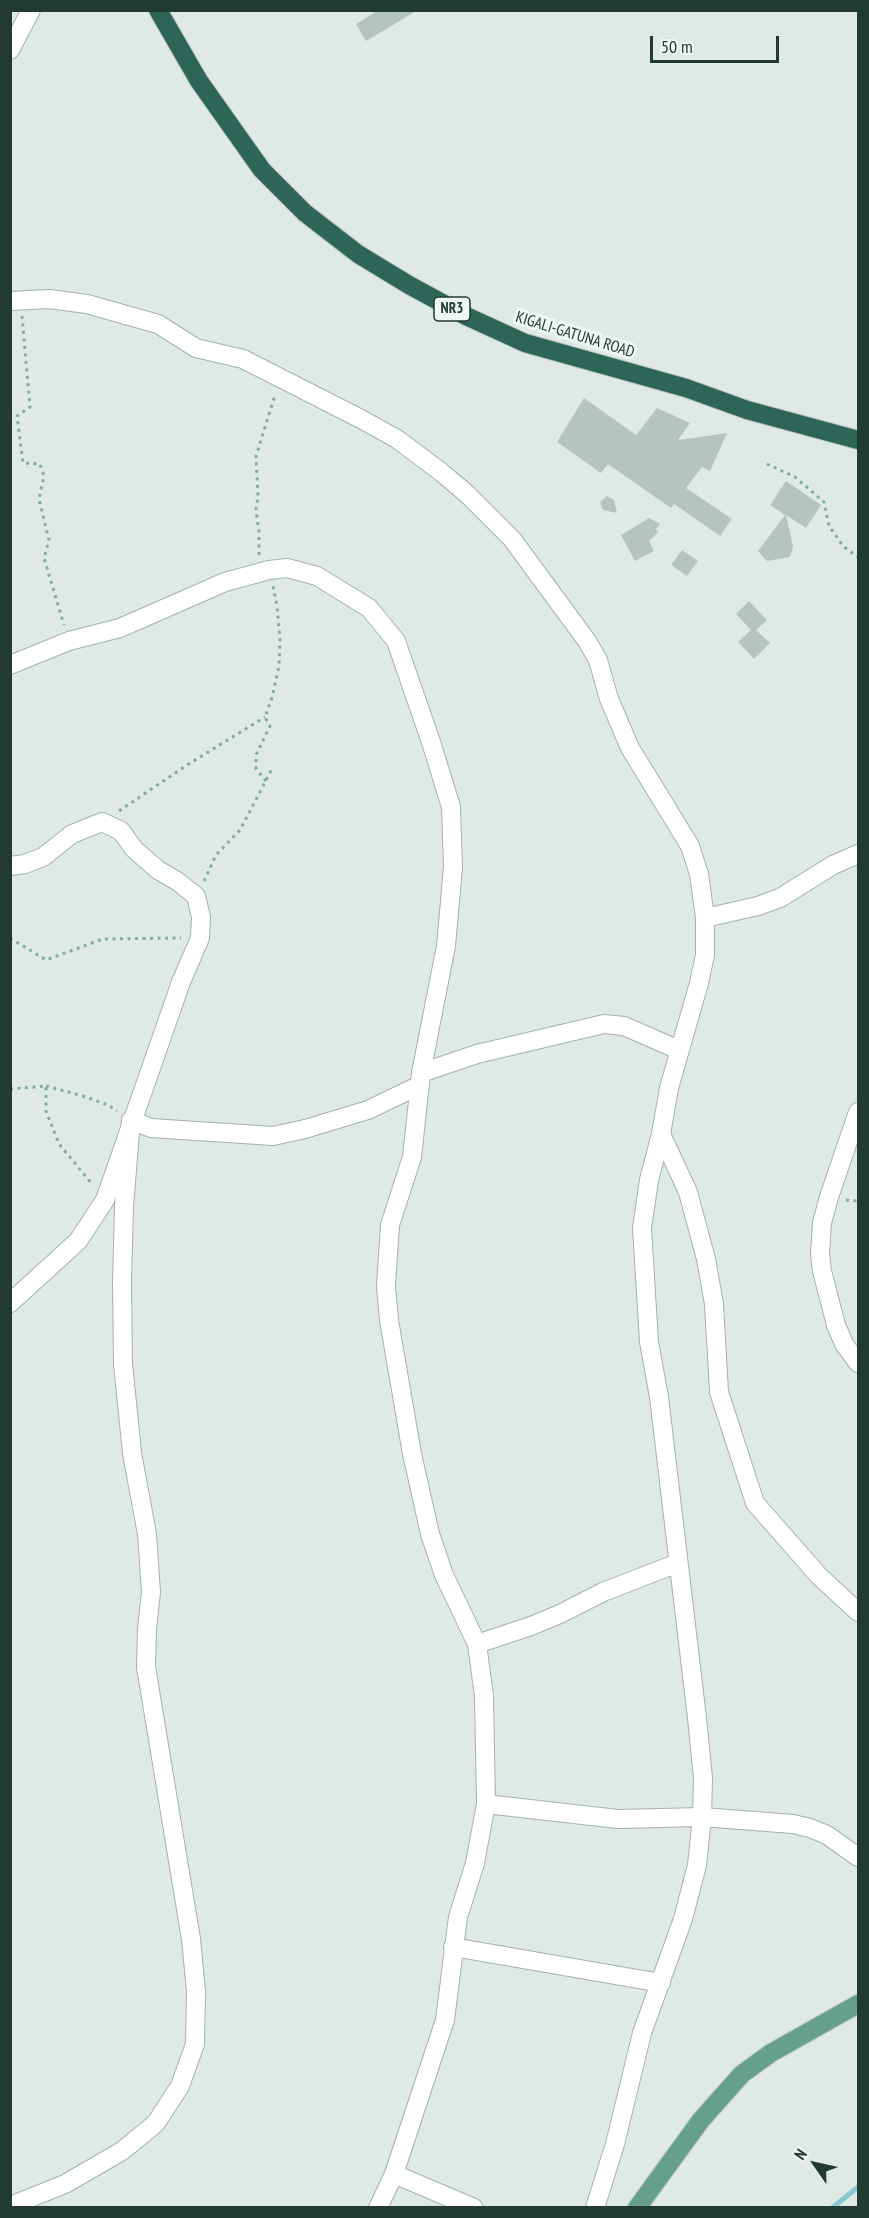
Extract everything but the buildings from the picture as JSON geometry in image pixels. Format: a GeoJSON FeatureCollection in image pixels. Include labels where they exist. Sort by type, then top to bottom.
{"type":"FeatureCollection","features":[{"type":"Feature","properties":{"kind":"highway","name":"KIGALI-GATUNA ROAD"},"geometry":{"type":"LineString","coordinates":[[158,10],[199,81],[262,170],[305,213],[368,261],[466,316],[525,343],[687,388],[747,410],[858,440]]}},
{"type":"Feature","properties":{"kind":"main road"},"geometry":{"type":"LineString","coordinates":[[637,2208],[701,2120],[742,2074],[771,2053],[858,2004]]}},
{"type":"Feature","properties":{"kind":"street"},"geometry":{"type":"LineString","coordinates":[[10,51],[31,10]]}},
{"type":"Feature","properties":{"kind":"street"},"geometry":{"type":"LineString","coordinates":[[16,301],[49,299],[87,304],[158,324],[196,348],[243,359],[398,439],[467,494],[512,539],[587,641],[598,660],[609,699],[630,748],[690,846],[699,874],[705,918],[705,955],[679,1050],[649,1180],[642,1228],[649,1342],[659,1397],[702,1768],[702,1817],[697,1865],[684,1919],[642,2033],[615,2144],[595,2208]]}},
{"type":"Feature","properties":{"kind":"street"},"geometry":{"type":"LineString","coordinates":[[10,665],[69,641],[120,627],[225,582],[265,571],[287,568],[317,576],[346,591],[369,608],[396,640],[452,807],[453,867],[450,910],[441,976],[421,1079],[412,1157],[390,1225],[386,1261],[387,1305],[412,1454],[430,1534],[444,1575],[477,1644],[484,1696],[486,1804],[475,1863],[458,1917],[446,2020],[394,2174],[378,2208]]}},
{"type":"Feature","properties":{"kind":"street"},"geometry":{"type":"LineString","coordinates":[[10,866],[25,864],[43,857],[72,834],[102,822],[121,831],[134,849],[158,870],[196,896],[201,917],[200,938],[181,982],[105,1200],[78,1241],[10,1303]]}},
{"type":"Feature","properties":{"kind":"street"},"geometry":{"type":"LineString","coordinates":[[705,918],[758,906],[780,898],[833,865],[858,854]]}},
{"type":"Feature","properties":{"kind":"street"},"geometry":{"type":"LineString","coordinates":[[131,1120],[152,1128],[273,1136],[368,1110],[421,1079],[477,1054],[604,1024],[624,1026],[679,1050]]}},
{"type":"Feature","properties":{"kind":"street"},"geometry":{"type":"LineString","coordinates":[[858,1112],[822,1223],[820,1254],[836,1325],[844,1344],[858,1363]]}},
{"type":"Feature","properties":{"kind":"street"},"geometry":{"type":"LineString","coordinates":[[10,2206],[65,2184],[122,2151],[156,2123],[180,2086],[195,2044],[196,1991],[191,1939],[146,1667],[151,1592],[147,1534],[132,1453],[123,1364],[124,1207],[131,1120]]}},
{"type":"Feature","properties":{"kind":"street"},"geometry":{"type":"LineString","coordinates":[[661,1134],[688,1192],[706,1259],[714,1304],[719,1392],[756,1503],[819,1576],[858,1612]]}},
{"type":"Feature","properties":{"kind":"street"},"geometry":{"type":"LineString","coordinates":[[477,1644],[541,1622],[603,1592],[678,1563]]}},
{"type":"Feature","properties":{"kind":"street"},"geometry":{"type":"LineString","coordinates":[[486,1804],[618,1819],[702,1817],[792,1824],[827,1835],[858,1857]]}},
{"type":"Feature","properties":{"kind":"street"},"geometry":{"type":"LineString","coordinates":[[453,1947],[661,1983]]}},
{"type":"Feature","properties":{"kind":"street"},"geometry":{"type":"LineString","coordinates":[[394,2174],[474,2208]]}},
{"type":"Feature","properties":{"kind":"path"},"geometry":{"type":"LineString","coordinates":[[16,301],[30,407],[16,416],[23,463],[40,464],[44,476],[39,499],[50,540],[44,558],[69,641]]}},
{"type":"Feature","properties":{"kind":"path"},"geometry":{"type":"LineString","coordinates":[[102,822],[187,765],[265,717],[279,666],[280,639],[277,606],[258,549],[260,532],[256,510],[258,496],[256,456],[269,410],[282,378]]}},
{"type":"Feature","properties":{"kind":"path"},"geometry":{"type":"LineString","coordinates":[[767,464],[795,477],[824,502],[829,526],[844,547],[858,557]]}},
{"type":"Feature","properties":{"kind":"path"},"geometry":{"type":"LineString","coordinates":[[265,717],[270,726],[256,755],[256,769],[266,781]]}},
{"type":"Feature","properties":{"kind":"path"},"geometry":{"type":"LineString","coordinates":[[196,896],[216,855],[240,830],[273,767]]}},
{"type":"Feature","properties":{"kind":"path"},"geometry":{"type":"LineString","coordinates":[[10,938],[46,960],[103,939],[200,938]]}},
{"type":"Feature","properties":{"kind":"path"},"geometry":{"type":"LineString","coordinates":[[45,1086],[46,1111],[58,1144],[105,1200]]}},
{"type":"Feature","properties":{"kind":"path"},"geometry":{"type":"LineString","coordinates":[[10,1089],[45,1086],[108,1105],[131,1120]]}},
{"type":"Feature","properties":{"kind":"waterway"},"geometry":{"type":"LineString","coordinates":[[832,2208],[858,2187]]}}]}
